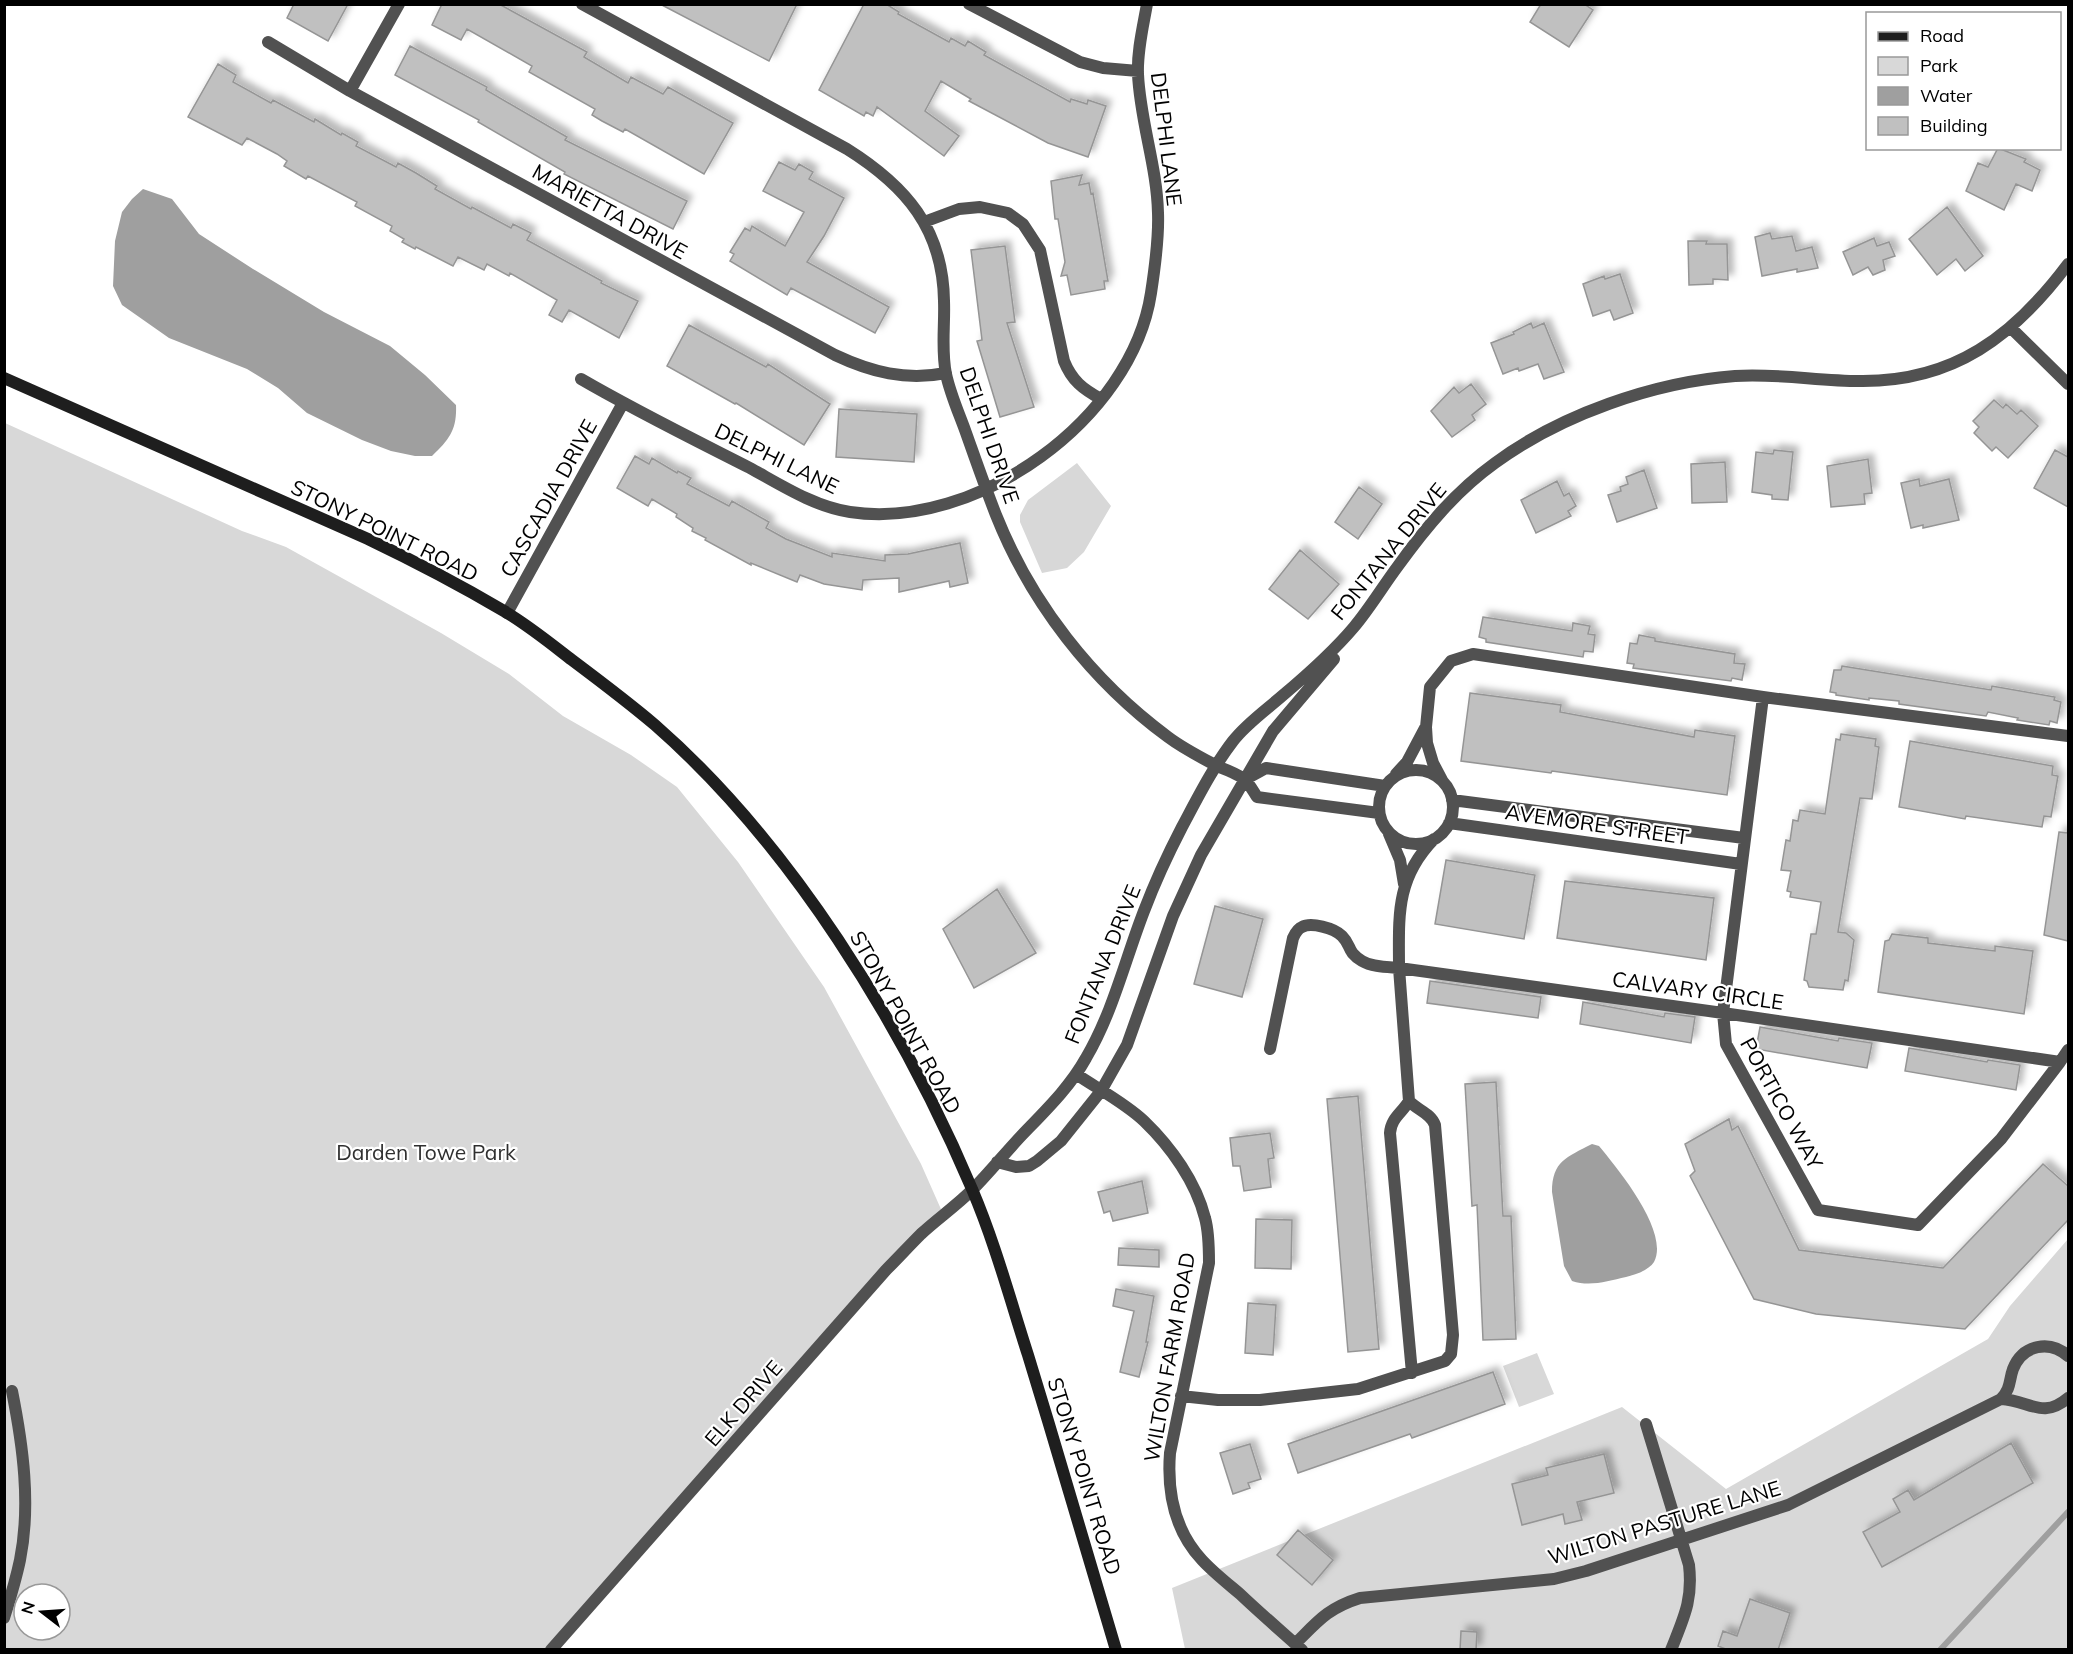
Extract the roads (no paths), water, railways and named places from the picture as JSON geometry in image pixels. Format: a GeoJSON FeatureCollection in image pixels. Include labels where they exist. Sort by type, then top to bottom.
{"type":"FeatureCollection","features":[{"type":"Feature","properties":{"kind":"main road","name":"STONY POINT ROAD"},"geometry":{"type":"LineString","coordinates":[[4,378],[368,539],[419,563],[507,613],[614,691],[656,725],[719,788],[760,835],[843,947],[867,985],[928,1095],[972,1190],[995,1250],[1016,1316],[1116,1650]]}},
{"type":"Feature","properties":{"kind":"street"},"geometry":{"type":"LineString","coordinates":[[350,91],[399,4]]}},
{"type":"Feature","properties":{"kind":"street","name":"DELPHI DRIVE"},"geometry":{"type":"LineString","coordinates":[[582,4],[865,161],[899,189],[924,222],[939,259],[943,279],[946,373],[953,399],[1006,537],[1030,585],[1072,646],[1107,683],[1150,723],[1187,750],[1218,766]]}},
{"type":"Feature","properties":{"kind":"street"},"geometry":{"type":"LineString","coordinates":[[969,4],[1080,62],[1103,68],[1138,71]]}},
{"type":"Feature","properties":{"kind":"street","name":"DELPHI LANE"},"geometry":{"type":"LineString","coordinates":[[581,379],[810,500],[848,512],[882,514],[937,506],[986,488],[1032,464],[1065,439],[1101,399],[1119,374],[1138,339],[1151,296],[1158,213],[1140,100],[1138,71],[1140,41],[1147,4]]}},
{"type":"Feature","properties":{"kind":"street","name":"MARIETTA DRIVE"},"geometry":{"type":"LineString","coordinates":[[268,42],[350,91],[850,362],[901,376],[925,377],[946,373]]}},
{"type":"Feature","properties":{"kind":"street"},"geometry":{"type":"LineString","coordinates":[[924,222],[970,207],[1000,210],[1023,224],[1040,250],[1064,361],[1069,373],[1082,388],[1101,399]]}},
{"type":"Feature","properties":{"kind":"street","name":"FONTANA DRIVE"},"geometry":{"type":"LineString","coordinates":[[972,1190],[1049,1107],[1088,1056],[1119,986],[1143,912],[1159,874],[1182,828],[1234,740],[1313,669],[1356,626],[1430,524],[1463,489],[1494,464],[1544,433],[1642,392],[1679,383],[1735,376],[1862,381],[1895,379],[1927,373],[1960,360],[1990,344],[2011,328],[2046,293],[2068,264]]}},
{"type":"Feature","properties":{"kind":"street"},"geometry":{"type":"LineString","coordinates":[[2011,328],[2068,384]]}},
{"type":"Feature","properties":{"kind":"street","name":"CASCADIA DRIVE"},"geometry":{"type":"LineString","coordinates":[[507,613],[623,403]]}},
{"type":"Feature","properties":{"kind":"street"},"geometry":{"type":"LineString","coordinates":[[997,1162],[1016,1167],[1029,1166],[1037,1161],[1061,1141],[1101,1091],[1127,1045],[1173,916],[1201,855],[1273,731],[1339,652],[1356,626]]}},
{"type":"Feature","properties":{"kind":"street"},"geometry":{"type":"LineString","coordinates":[[1404,884],[1421,852],[1446,829],[1453,805],[1450,793],[1433,763],[1427,743],[1426,727],[1430,687],[1451,661],[1473,654],[1762,697],[2068,736]]}},
{"type":"Feature","properties":{"kind":"street","name":"PORTICO WAY"},"geometry":{"type":"LineString","coordinates":[[1762,697],[1723,1013],[1726,1044],[1818,1210],[1918,1226],[2001,1138],[2060,1062]]}},
{"type":"Feature","properties":{"kind":"street"},"geometry":{"type":"LineString","coordinates":[[1426,727],[1407,762],[1390,781],[1378,803],[1383,826],[1392,836],[1402,842],[1414,844],[1434,839]]}},
{"type":"Feature","properties":{"kind":"street"},"geometry":{"type":"LineString","coordinates":[[1218,766],[1245,779],[1257,797],[1379,813]]}},
{"type":"Feature","properties":{"kind":"street"},"geometry":{"type":"LineString","coordinates":[[1245,779],[1266,768],[1390,781],[1410,770],[1422,770],[1442,780]]}},
{"type":"Feature","properties":{"kind":"street","name":"AVEMORE STREET"},"geometry":{"type":"LineString","coordinates":[[1452,800],[1744,838]]}},
{"type":"Feature","properties":{"kind":"street","name":"AVEMORE STREET"},"geometry":{"type":"LineString","coordinates":[[1449,823],[1741,864]]}},
{"type":"Feature","properties":{"kind":"street"},"geometry":{"type":"LineString","coordinates":[[1387,830],[1400,860],[1404,884],[1399,932],[1399,968],[1409,1101],[1393,1119],[1390,1133],[1412,1373]]}},
{"type":"Feature","properties":{"kind":"street","name":"CALVARY CIRCLE"},"geometry":{"type":"LineString","coordinates":[[1270,1048],[1293,938],[1303,926],[1312,925],[1335,931],[1343,937],[1350,952],[1365,963],[2060,1062]]}},
{"type":"Feature","properties":{"kind":"street"},"geometry":{"type":"LineString","coordinates":[[2060,1062],[2068,1050]]}},
{"type":"Feature","properties":{"kind":"street","name":"WILTON FARM ROAD"},"geometry":{"type":"LineString","coordinates":[[1076,1074],[1143,1120],[1185,1172],[1198,1196],[1206,1219],[1209,1263],[1170,1453],[1168,1476],[1170,1496],[1176,1519],[1201,1560],[1299,1647]]}},
{"type":"Feature","properties":{"kind":"street"},"geometry":{"type":"LineString","coordinates":[[1181,1396],[1218,1400],[1260,1400],[1358,1389],[1445,1361],[1451,1354],[1453,1335],[1435,1125],[1432,1118],[1409,1101]]}},
{"type":"Feature","properties":{"kind":"street","name":"ELK DRIVE"},"geometry":{"type":"LineString","coordinates":[[551,1650],[886,1270],[923,1233],[972,1190]]}},
{"type":"Feature","properties":{"kind":"street"},"geometry":{"type":"LineString","coordinates":[[2001,1399],[2010,1387],[2013,1370],[2026,1351],[2035,1347],[2048,1346],[2068,1356]]}},
{"type":"Feature","properties":{"kind":"street"},"geometry":{"type":"LineString","coordinates":[[4,1617],[21,1558],[24,1522],[22,1443],[12,1391]]}},
{"type":"Feature","properties":{"kind":"street"},"geometry":{"type":"LineString","coordinates":[[2001,1399],[2048,1409],[2058,1406],[2068,1398]]}},
{"type":"Feature","properties":{"kind":"street","name":"WILTON PASTURE LANE"},"geometry":{"type":"LineString","coordinates":[[1299,1647],[1324,1614],[1341,1604],[1360,1598],[1554,1579],[1586,1571],[1788,1505],[2001,1399]]}},
{"type":"Feature","properties":{"kind":"street"},"geometry":{"type":"LineString","coordinates":[[1646,1424],[1682,1540],[1692,1585],[1689,1605],[1671,1650]]}},
{"type":"Feature","properties":{"kind":"water"},"geometry":{"type":"Polygon","coordinates":[[[143,189],[172,199],[199,234],[324,312],[390,346],[425,375],[456,405],[454,427],[443,444],[432,456],[415,456],[391,451],[362,440],[307,413],[278,388],[247,369],[169,338],[122,305],[113,286],[115,241],[122,212],[143,189]]]}},
{"type":"Feature","properties":{"kind":"water"},"geometry":{"type":"Polygon","coordinates":[[[1592,1144],[1599,1146],[1640,1201],[1655,1234],[1657,1249],[1654,1262],[1642,1272],[1606,1282],[1579,1283],[1572,1281],[1564,1266],[1552,1192],[1555,1173],[1563,1161],[1592,1144]]]}},
{"type":"Feature","properties":{"kind":"waterway"},"geometry":{"type":"LineString","coordinates":[[1940,1650],[2068,1512]]}},
{"type":"Feature","properties":{"kind":"park label","name":"Darden Towe Park"},"geometry":{"type":"Point","coordinates":[426,1152]}}]}
